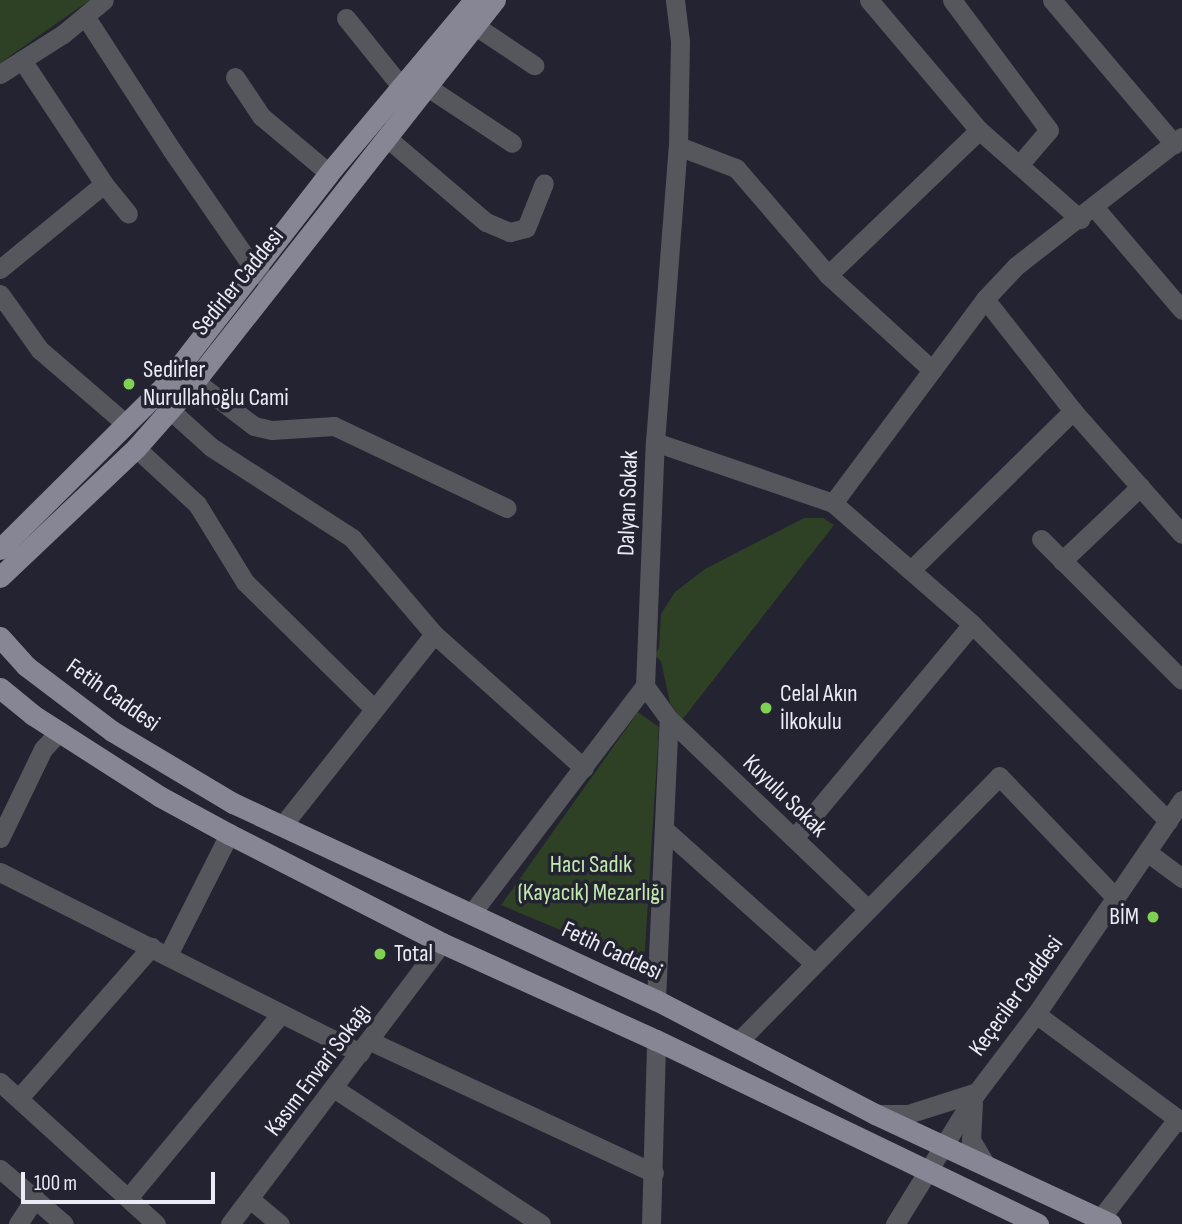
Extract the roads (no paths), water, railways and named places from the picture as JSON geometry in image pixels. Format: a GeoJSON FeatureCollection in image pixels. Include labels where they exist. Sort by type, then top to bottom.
{"type":"FeatureCollection","features":[{"type":"Feature","properties":{"kind":"main road","name":"Sedirler Caddesi"},"geometry":{"type":"LineString","coordinates":[[0,577],[136,447],[195,381],[329,173],[474,0]]}},
{"type":"Feature","properties":{"kind":"main road","name":"Sedirler Caddesi"},"geometry":{"type":"LineString","coordinates":[[0,550],[164,386],[264,277],[386,137],[477,27],[495,0]]}},
{"type":"Feature","properties":{"kind":"main road","name":"Fetih Caddesi"},"geometry":{"type":"LineString","coordinates":[[0,638],[26,666],[112,731],[233,803],[352,862],[656,1000],[875,1114],[945,1144],[1105,1221]]}},
{"type":"Feature","properties":{"kind":"main road"},"geometry":{"type":"LineString","coordinates":[[3,692],[159,796],[229,834],[442,943],[656,1040],[927,1174],[1038,1224]]}},
{"type":"Feature","properties":{"kind":"main road"},"geometry":{"type":"LineString","coordinates":[[337,888],[352,862]]}},
{"type":"Feature","properties":{"kind":"street"},"geometry":{"type":"LineString","coordinates":[[0,74],[104,0]]}},
{"type":"Feature","properties":{"kind":"street","name":"Dalyan Sokak"},"geometry":{"type":"LineString","coordinates":[[645,686],[655,442],[678,146],[680,41],[675,0]]}},
{"type":"Feature","properties":{"kind":"street"},"geometry":{"type":"LineString","coordinates":[[869,0],[979,130],[1019,165],[1087,214],[1182,310]]}},
{"type":"Feature","properties":{"kind":"street"},"geometry":{"type":"LineString","coordinates":[[952,0],[1048,130],[1019,165]]}},
{"type":"Feature","properties":{"kind":"street"},"geometry":{"type":"LineString","coordinates":[[833,503],[985,299],[1016,266],[1087,214],[1178,140],[1052,0]]}},
{"type":"Feature","properties":{"kind":"street"},"geometry":{"type":"LineString","coordinates":[[85,16],[264,277]]}},
{"type":"Feature","properties":{"kind":"street"},"geometry":{"type":"LineString","coordinates":[[346,18],[402,89]]}},
{"type":"Feature","properties":{"kind":"street"},"geometry":{"type":"LineString","coordinates":[[477,27],[534,65]]}},
{"type":"Feature","properties":{"kind":"street"},"geometry":{"type":"LineString","coordinates":[[22,60],[104,184],[128,214]]}},
{"type":"Feature","properties":{"kind":"street"},"geometry":{"type":"LineString","coordinates":[[234,77],[261,116],[329,173]]}},
{"type":"Feature","properties":{"kind":"street"},"geometry":{"type":"LineString","coordinates":[[426,86],[512,143]]}},
{"type":"Feature","properties":{"kind":"street"},"geometry":{"type":"LineString","coordinates":[[828,275],[979,130]]}},
{"type":"Feature","properties":{"kind":"street"},"geometry":{"type":"LineString","coordinates":[[386,137],[486,222],[510,232],[526,228],[544,183]]}},
{"type":"Feature","properties":{"kind":"street"},"geometry":{"type":"LineString","coordinates":[[678,146],[736,168],[828,275],[932,370]]}},
{"type":"Feature","properties":{"kind":"street"},"geometry":{"type":"LineString","coordinates":[[0,268],[104,184]]}},
{"type":"Feature","properties":{"kind":"street"},"geometry":{"type":"LineString","coordinates":[[0,294],[40,350],[126,424]]}},
{"type":"Feature","properties":{"kind":"street"},"geometry":{"type":"LineString","coordinates":[[985,299],[1073,411],[1182,534]]}},
{"type":"Feature","properties":{"kind":"street"},"geometry":{"type":"LineString","coordinates":[[195,381],[254,426],[272,430],[334,426],[507,509]]}},
{"type":"Feature","properties":{"kind":"street"},"geometry":{"type":"LineString","coordinates":[[169,409],[211,447],[352,538],[434,634],[584,768]]}},
{"type":"Feature","properties":{"kind":"street"},"geometry":{"type":"LineString","coordinates":[[912,569],[1073,411]]}},
{"type":"Feature","properties":{"kind":"street"},"geometry":{"type":"LineString","coordinates":[[655,442],[833,503],[972,624],[1168,821]]}},
{"type":"Feature","properties":{"kind":"street"},"geometry":{"type":"LineString","coordinates":[[136,447],[197,504],[245,582],[373,708]]}},
{"type":"Feature","properties":{"kind":"street"},"geometry":{"type":"LineString","coordinates":[[1062,561],[1140,487]]}},
{"type":"Feature","properties":{"kind":"street"},"geometry":{"type":"LineString","coordinates":[[1041,539],[1182,680]]}},
{"type":"Feature","properties":{"kind":"street"},"geometry":{"type":"LineString","coordinates":[[794,838],[972,624]]}},
{"type":"Feature","properties":{"kind":"street"},"geometry":{"type":"LineString","coordinates":[[282,825],[434,634]]}},
{"type":"Feature","properties":{"kind":"street"},"geometry":{"type":"LineString","coordinates":[[471,914],[645,686],[669,719],[656,1000]]}},
{"type":"Feature","properties":{"kind":"street","name":"Kuyulu Sokak"},"geometry":{"type":"LineString","coordinates":[[669,719],[868,909]]}},
{"type":"Feature","properties":{"kind":"street"},"geometry":{"type":"LineString","coordinates":[[0,838],[43,749],[60,731]]}},
{"type":"Feature","properties":{"kind":"street"},"geometry":{"type":"LineString","coordinates":[[737,1043],[999,776],[1116,898]]}},
{"type":"Feature","properties":{"kind":"street","name":"Keçeciler Caddesi"},"geometry":{"type":"LineString","coordinates":[[895,1224],[977,1092],[1036,1014],[1182,800]]}},
{"type":"Feature","properties":{"kind":"street"},"geometry":{"type":"LineString","coordinates":[[664,830],[814,963]]}},
{"type":"Feature","properties":{"kind":"street"},"geometry":{"type":"LineString","coordinates":[[19,1098],[160,951],[229,834]]}},
{"type":"Feature","properties":{"kind":"street"},"geometry":{"type":"LineString","coordinates":[[1147,852],[1182,878]]}},
{"type":"Feature","properties":{"kind":"street"},"geometry":{"type":"LineString","coordinates":[[0,872],[281,1014],[365,1047],[654,1173]]}},
{"type":"Feature","properties":{"kind":"street","name":"Kasım Envari Sokağı"},"geometry":{"type":"LineString","coordinates":[[230,1224],[335,1089],[442,943]]}},
{"type":"Feature","properties":{"kind":"street"},"geometry":{"type":"LineString","coordinates":[[128,1198],[281,1014]]}},
{"type":"Feature","properties":{"kind":"street"},"geometry":{"type":"LineString","coordinates":[[1036,1014],[1180,1120],[1105,1221]]}},
{"type":"Feature","properties":{"kind":"street"},"geometry":{"type":"LineString","coordinates":[[651,1224],[656,1040]]}},
{"type":"Feature","properties":{"kind":"street"},"geometry":{"type":"LineString","coordinates":[[0,1082],[156,1224]]}},
{"type":"Feature","properties":{"kind":"street"},"geometry":{"type":"LineString","coordinates":[[335,1089],[541,1224]]}},
{"type":"Feature","properties":{"kind":"street"},"geometry":{"type":"LineString","coordinates":[[875,1114],[908,1114],[977,1092]]}},
{"type":"Feature","properties":{"kind":"street"},"geometry":{"type":"LineString","coordinates":[[977,1092],[969,1117],[971,1140],[985,1163]]}},
{"type":"Feature","properties":{"kind":"street"},"geometry":{"type":"LineString","coordinates":[[0,1169],[64,1224]]}},
{"type":"Feature","properties":{"kind":"street"},"geometry":{"type":"LineString","coordinates":[[18,1224],[35,1198]]}},
{"type":"Feature","properties":{"kind":"street"},"geometry":{"type":"LineString","coordinates":[[250,1199],[280,1224]]}},
{"type":"Feature","properties":{"kind":"place","name":"Sedirler Nurullahoğlu Cami"},"geometry":{"type":"Point","coordinates":[129,384]}},
{"type":"Feature","properties":{"kind":"place","name":"Celal Akın İlkokulu"},"geometry":{"type":"Point","coordinates":[766,708]}},
{"type":"Feature","properties":{"kind":"place","name":"BİM"},"geometry":{"type":"Point","coordinates":[1153,917]}},
{"type":"Feature","properties":{"kind":"place","name":"Total"},"geometry":{"type":"Point","coordinates":[380,954]}},
{"type":"Feature","properties":{"kind":"park label","name":"Hacı Sadık (Kayacık) Mezarlığı"},"geometry":{"type":"Point","coordinates":[591,879]}}]}
